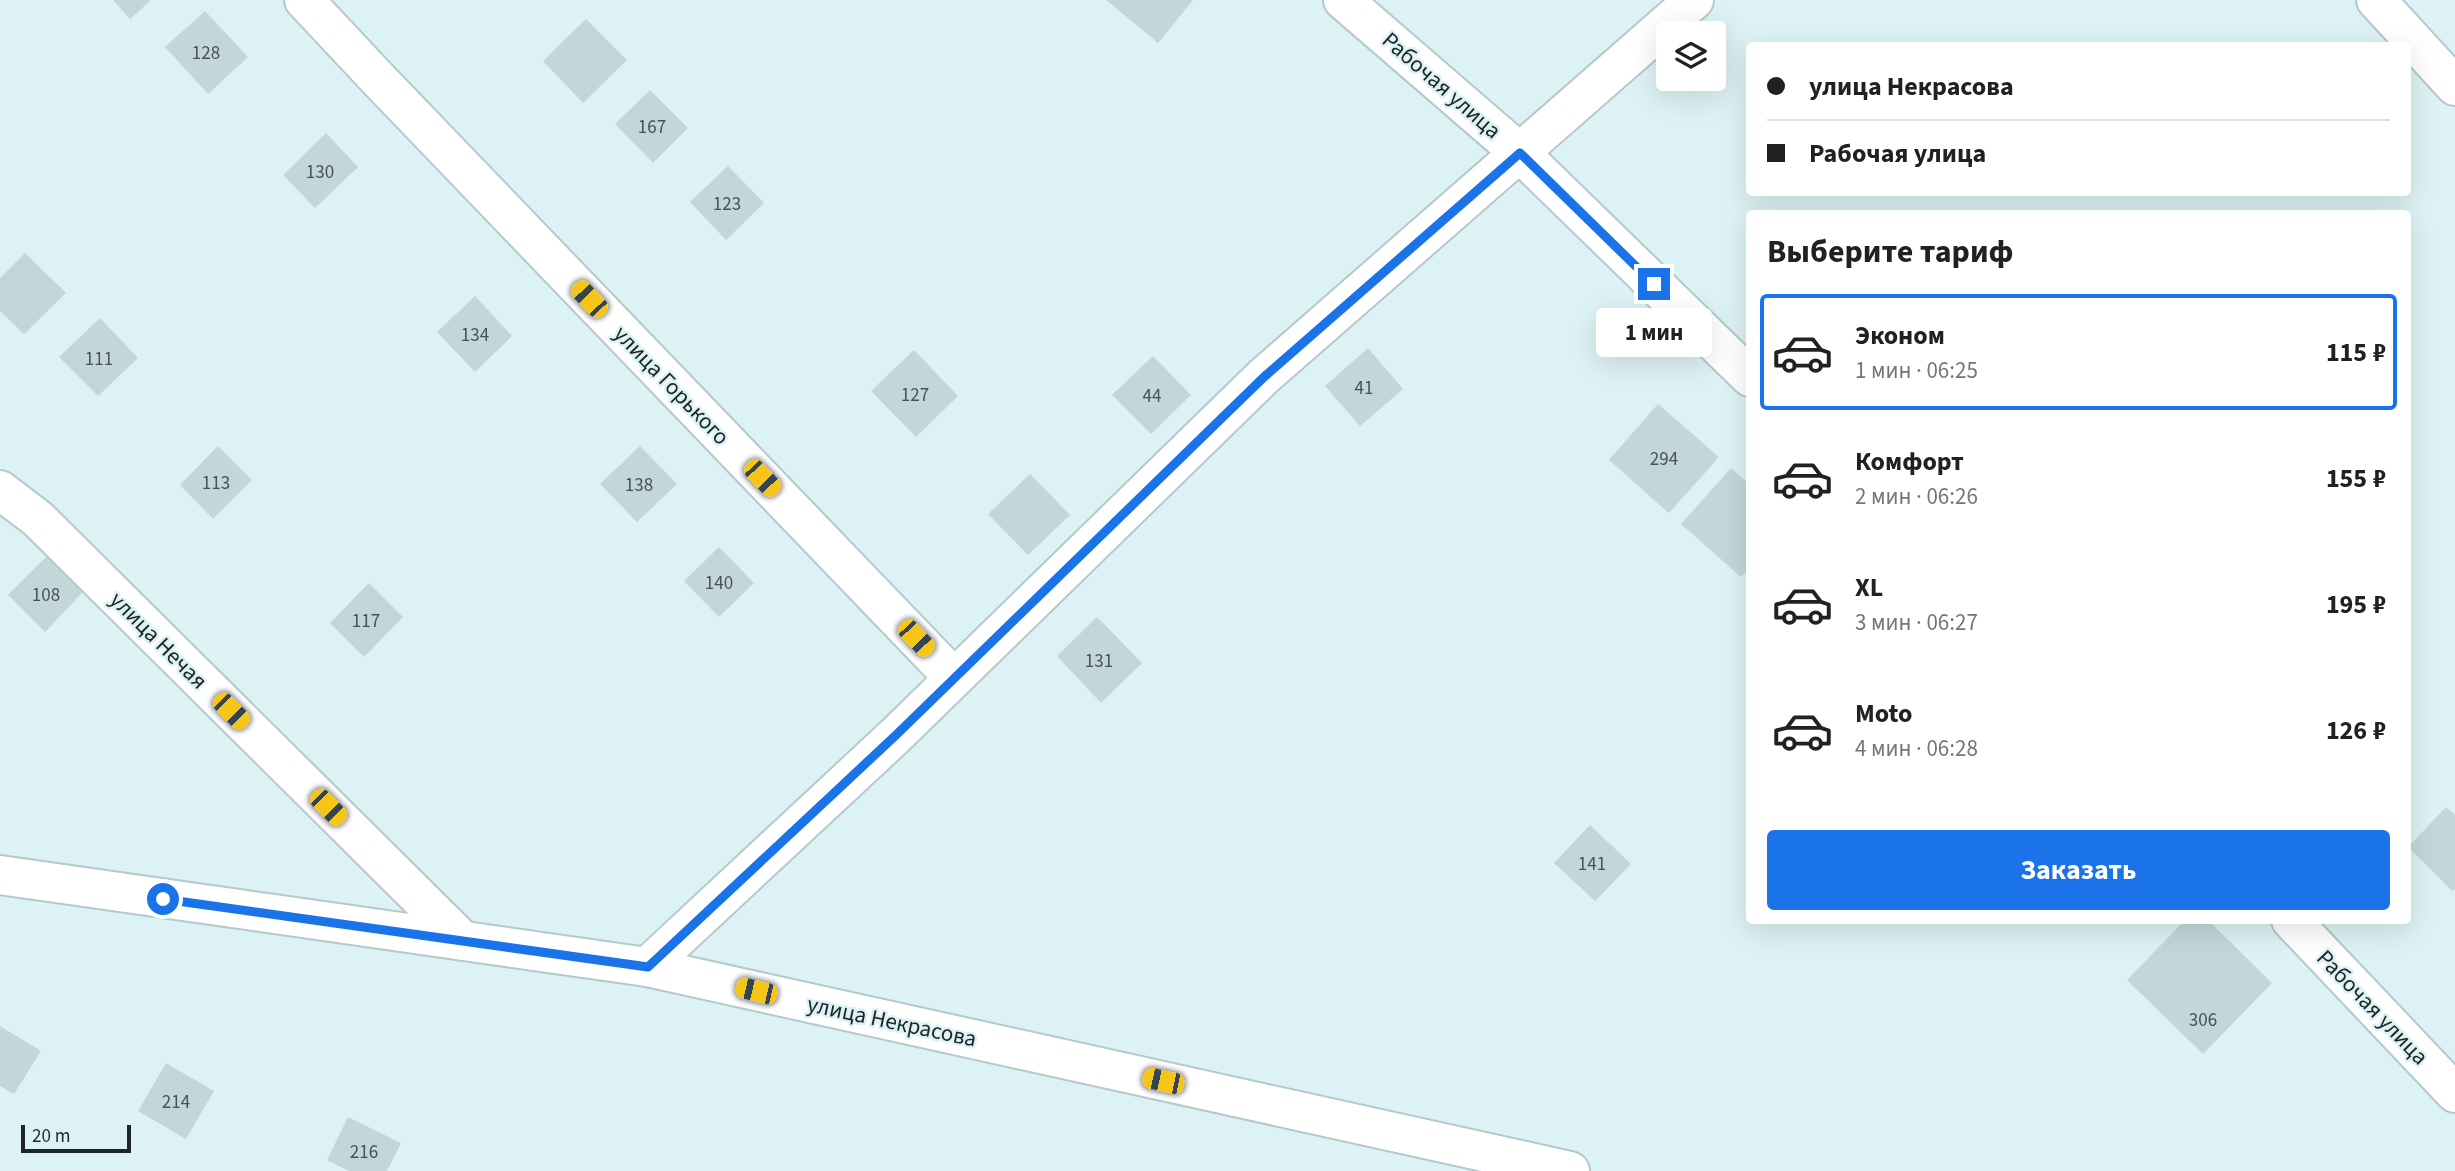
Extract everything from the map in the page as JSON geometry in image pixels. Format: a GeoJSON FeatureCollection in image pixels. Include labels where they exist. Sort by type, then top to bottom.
{"type":"FeatureCollection","features":[{"type":"Feature","properties":{"kind":"street","name":"улица Горького"},"geometry":{"type":"LineString","coordinates":[[304,0],[954,678]]}},
{"type":"Feature","properties":{"kind":"street","name":"Рабочая улица"},"geometry":{"type":"LineString","coordinates":[[1343,0],[1520,153],[1746,373]]}},
{"type":"Feature","properties":{"kind":"street"},"geometry":{"type":"LineString","coordinates":[[648,967],[954,678],[1264,377],[1694,0]]}},
{"type":"Feature","properties":{"kind":"street"},"geometry":{"type":"LineString","coordinates":[[2376,0],[2455,86]]}},
{"type":"Feature","properties":{"kind":"street","name":"улица Нечая"},"geometry":{"type":"LineString","coordinates":[[0,490],[38,519],[463,941]]}},
{"type":"Feature","properties":{"kind":"street","name":"улица Некрасова"},"geometry":{"type":"LineString","coordinates":[[0,875],[648,967],[1570,1171]]}},
{"type":"Feature","properties":{"kind":"street","name":"Рабочая улица"},"geometry":{"type":"LineString","coordinates":[[2295,924],[2455,1093]]}},
{"type":"Feature","properties":{"kind":"building"},"geometry":{"type":"Polygon","coordinates":[[[113,0],[151,0],[130,19],[113,0]]]}},
{"type":"Feature","properties":{"kind":"building"},"geometry":{"type":"Polygon","coordinates":[[[1106,0],[1193,0],[1158,43],[1106,0]]]}},
{"type":"Feature","properties":{"kind":"building"},"geometry":{"type":"Polygon","coordinates":[[[205,11],[248,57],[208,94],[165,47],[205,11]]]}},
{"type":"Feature","properties":{"kind":"building"},"geometry":{"type":"Polygon","coordinates":[[[586,19],[627,60],[583,103],[543,61],[586,19]]]}},
{"type":"Feature","properties":{"kind":"building"},"geometry":{"type":"Polygon","coordinates":[[[650,90],[688,128],[653,163],[615,124],[650,90]]]}},
{"type":"Feature","properties":{"kind":"building"},"geometry":{"type":"Polygon","coordinates":[[[326,133],[358,167],[315,208],[283,175],[326,133]]]}},
{"type":"Feature","properties":{"kind":"building"},"geometry":{"type":"Polygon","coordinates":[[[728,166],[764,203],[726,240],[690,202],[728,166]]]}},
{"type":"Feature","properties":{"kind":"building"},"geometry":{"type":"Polygon","coordinates":[[[25,253],[66,293],[24,334],[0,311],[0,278],[25,253]]]}},
{"type":"Feature","properties":{"kind":"building"},"geometry":{"type":"Polygon","coordinates":[[[475,296],[512,336],[475,372],[437,332],[475,296]]]}},
{"type":"Feature","properties":{"kind":"building"},"geometry":{"type":"Polygon","coordinates":[[[100,318],[138,358],[98,396],[59,357],[100,318]]]}},
{"type":"Feature","properties":{"kind":"building"},"geometry":{"type":"Polygon","coordinates":[[[1368,348],[1403,389],[1360,426],[1325,386],[1368,348]]]}},
{"type":"Feature","properties":{"kind":"building"},"geometry":{"type":"Polygon","coordinates":[[[914,350],[958,396],[916,437],[871,391],[914,350]]]}},
{"type":"Feature","properties":{"kind":"building"},"geometry":{"type":"Polygon","coordinates":[[[1153,356],[1191,395],[1151,434],[1112,395],[1153,356]]]}},
{"type":"Feature","properties":{"kind":"building"},"geometry":{"type":"Polygon","coordinates":[[[1658,404],[1719,457],[1669,513],[1609,460],[1658,404]]]}},
{"type":"Feature","properties":{"kind":"building"},"geometry":{"type":"Polygon","coordinates":[[[218,446],[252,480],[213,519],[180,485],[218,446]]]}},
{"type":"Feature","properties":{"kind":"building"},"geometry":{"type":"Polygon","coordinates":[[[640,446],[677,484],[637,522],[600,484],[640,446]]]}},
{"type":"Feature","properties":{"kind":"building"},"geometry":{"type":"Polygon","coordinates":[[[1731,468],[1746,481],[1746,572],[1741,577],[1681,524],[1731,468]]]}},
{"type":"Feature","properties":{"kind":"building"},"geometry":{"type":"Polygon","coordinates":[[[1030,474],[1070,515],[1028,555],[988,514],[1030,474]]]}},
{"type":"Feature","properties":{"kind":"building"},"geometry":{"type":"Polygon","coordinates":[[[719,547],[754,583],[719,617],[684,581],[719,547]]]}},
{"type":"Feature","properties":{"kind":"building"},"geometry":{"type":"Polygon","coordinates":[[[47,556],[83,592],[45,632],[8,595],[47,556]]]}},
{"type":"Feature","properties":{"kind":"building"},"geometry":{"type":"Polygon","coordinates":[[[369,583],[403,617],[364,657],[330,623],[369,583]]]}},
{"type":"Feature","properties":{"kind":"building"},"geometry":{"type":"Polygon","coordinates":[[[1097,617],[1142,663],[1101,703],[1057,656],[1097,617]]]}},
{"type":"Feature","properties":{"kind":"building"},"geometry":{"type":"Polygon","coordinates":[[[2446,807],[2455,815],[2455,889],[2452,891],[2411,850],[2411,844],[2446,807]]]}},
{"type":"Feature","properties":{"kind":"building"},"geometry":{"type":"Polygon","coordinates":[[[1590,825],[1631,864],[1595,901],[1554,863],[1590,825]]]}},
{"type":"Feature","properties":{"kind":"building"},"geometry":{"type":"Polygon","coordinates":[[[2181,924],[2212,924],[2272,983],[2203,1054],[2127,980],[2181,924]]]}},
{"type":"Feature","properties":{"kind":"building"},"geometry":{"type":"Polygon","coordinates":[[[0,1026],[41,1051],[14,1094],[0,1086],[0,1026]]]}},
{"type":"Feature","properties":{"kind":"building"},"geometry":{"type":"Polygon","coordinates":[[[166,1063],[214,1091],[186,1139],[138,1111],[166,1063]]]}},
{"type":"Feature","properties":{"kind":"building"},"geometry":{"type":"Polygon","coordinates":[[[348,1117],[401,1143],[387,1171],[349,1171],[327,1160],[348,1117]]]}},
{"type":"Feature","properties":{"kind":"route"},"geometry":{"type":"LineString","coordinates":[[163,899],[648,967],[895,736],[1264,377],[1520,153],[1654,284]]}}]}
